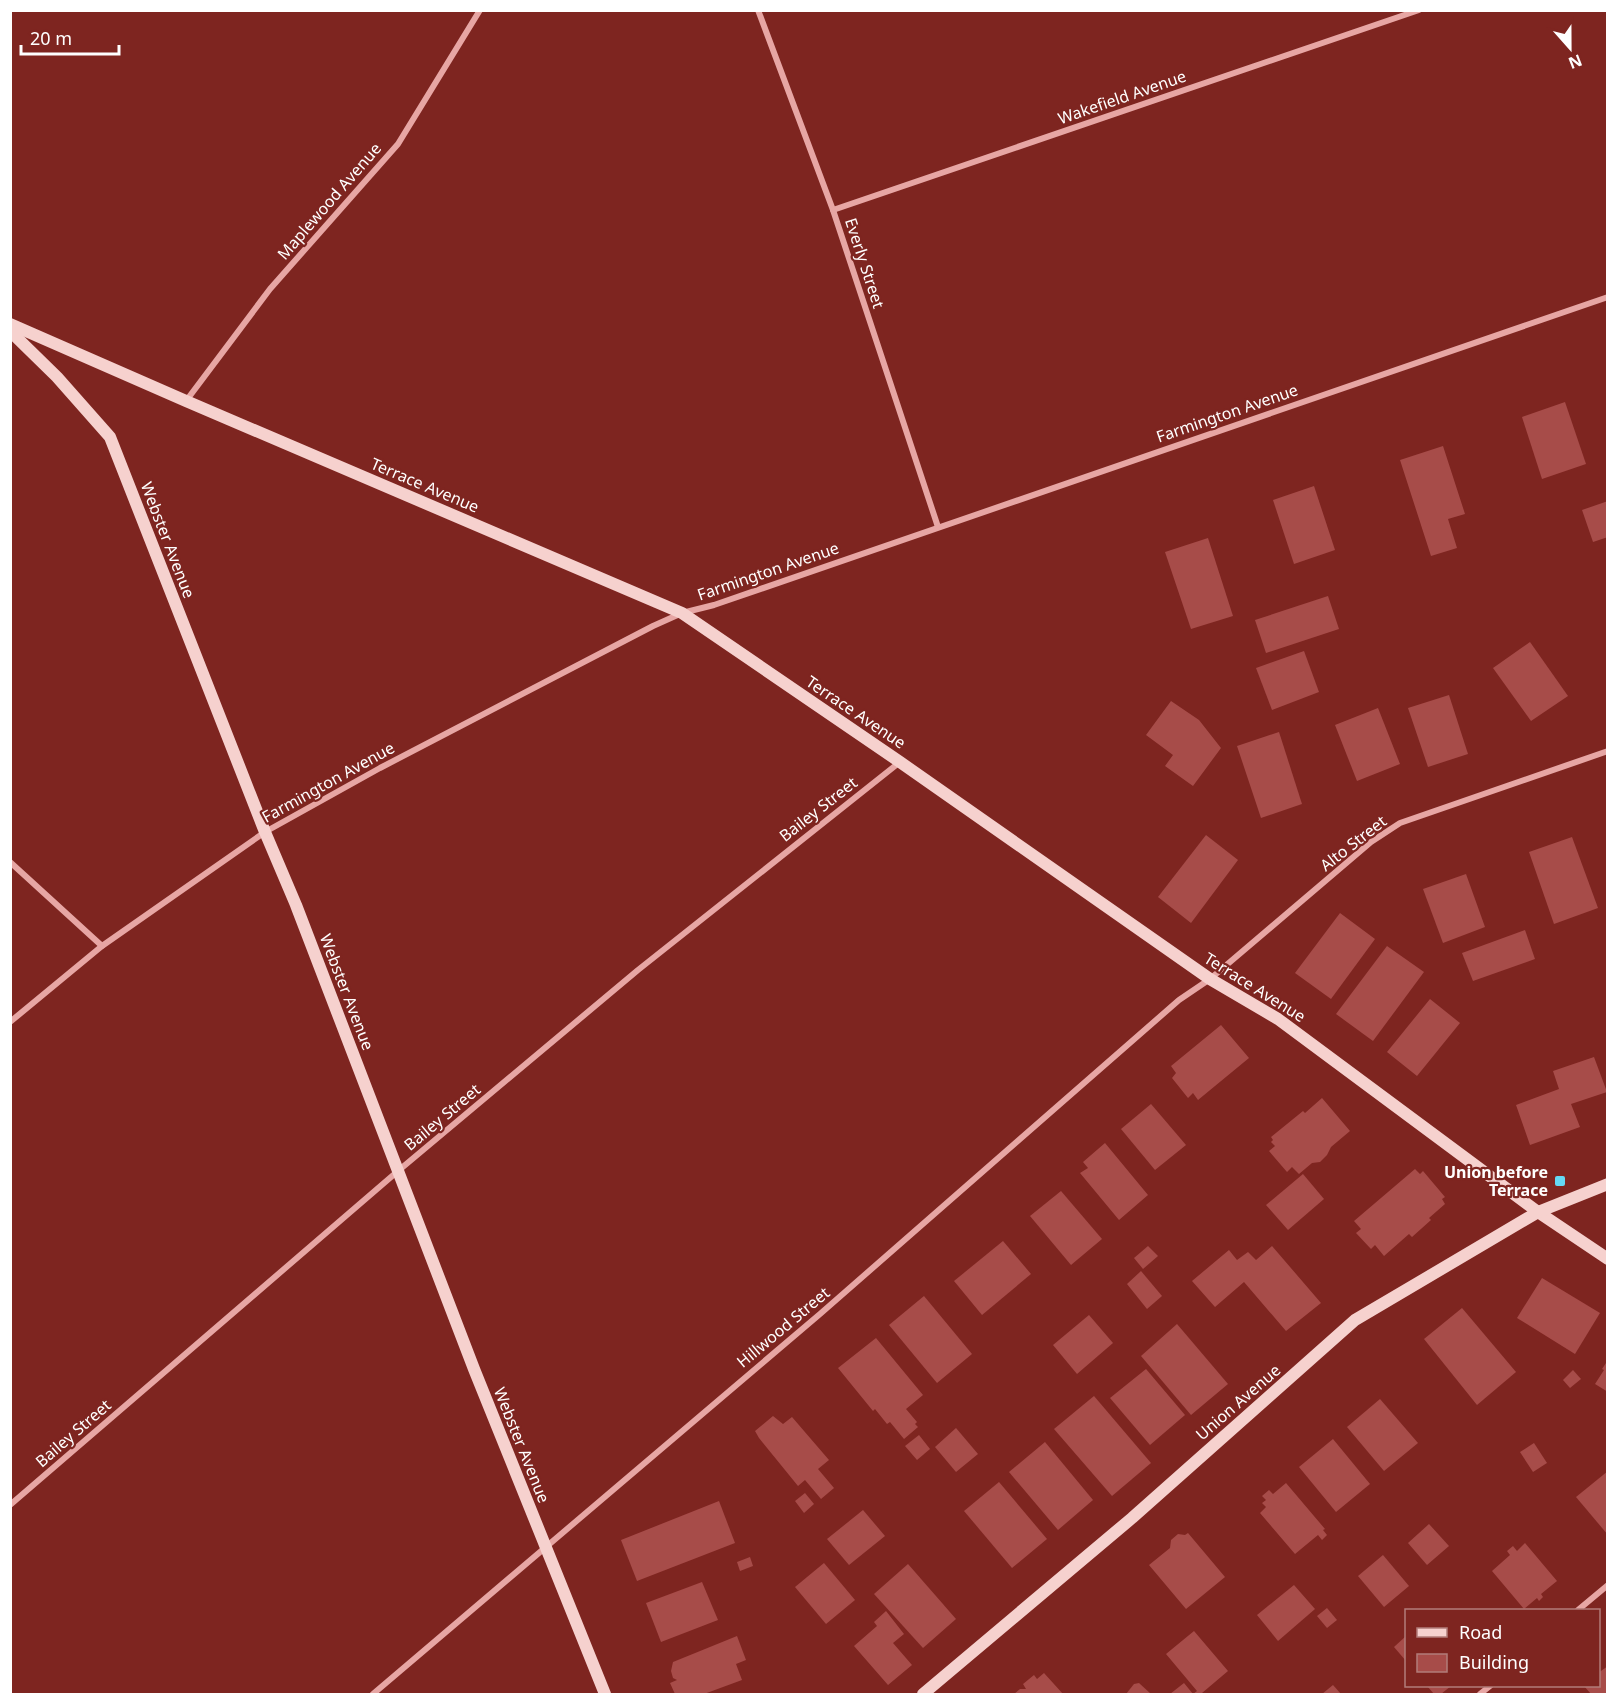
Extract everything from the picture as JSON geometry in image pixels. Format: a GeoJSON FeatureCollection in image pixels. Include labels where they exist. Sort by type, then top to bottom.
{"type":"FeatureCollection","features":[{"type":"Feature","properties":{"kind":"street","name":"Maplewood Avenue"},"geometry":{"type":"LineString","coordinates":[[186,401],[270,289],[398,144],[480,10]]}},
{"type":"Feature","properties":{"kind":"street","name":"Everly Street"},"geometry":{"type":"LineString","coordinates":[[758,10],[833,210],[938,527]]}},
{"type":"Feature","properties":{"kind":"street","name":"Wakefield Avenue"},"geometry":{"type":"LineString","coordinates":[[833,210],[1419,10]]}},
{"type":"Feature","properties":{"kind":"street","name":"Farmington Avenue"},"geometry":{"type":"LineString","coordinates":[[10,1022],[102,946],[265,832],[380,768],[653,626],[682,613],[714,605],[1608,297]]}},
{"type":"Feature","properties":{"kind":"street","name":"Terrace Avenue"},"geometry":{"type":"LineString","coordinates":[[10,324],[682,613],[1210,979],[1278,1019],[1538,1212],[1608,1259]]}},
{"type":"Feature","properties":{"kind":"street","name":"Webster Avenue"},"geometry":{"type":"LineString","coordinates":[[10,331],[57,377],[110,437],[265,832],[296,905],[474,1369],[605,1695]]}},
{"type":"Feature","properties":{"kind":"street","name":"Alto Street"},"geometry":{"type":"LineString","coordinates":[[1210,979],[1371,842],[1400,824],[1608,751]]}},
{"type":"Feature","properties":{"kind":"street","name":"Bailey Street"},"geometry":{"type":"LineString","coordinates":[[10,1504],[398,1171],[638,970],[900,762]]}},
{"type":"Feature","properties":{"kind":"street"},"geometry":{"type":"LineString","coordinates":[[10,862],[102,946]]}},
{"type":"Feature","properties":{"kind":"street","name":"Hillwood Street"},"geometry":{"type":"LineString","coordinates":[[373,1695],[545,1546],[820,1314],[1179,1000],[1210,979]]}},
{"type":"Feature","properties":{"kind":"street","name":"Union Avenue"},"geometry":{"type":"LineString","coordinates":[[922,1695],[1132,1518],[1355,1320],[1538,1212],[1608,1184]]}},
{"type":"Feature","properties":{"kind":"street"},"geometry":{"type":"LineString","coordinates":[[1580,1609],[1608,1585]]}},
{"type":"Feature","properties":{"kind":"building"},"geometry":{"type":"Polygon","coordinates":[[[1565,402],[1586,464],[1542,479],[1522,417],[1565,402]]]}},
{"type":"Feature","properties":{"kind":"building"},"geometry":{"type":"Polygon","coordinates":[[[1443,446],[1465,514],[1448,519],[1457,548],[1431,556],[1400,460],[1443,446]]]}},
{"type":"Feature","properties":{"kind":"building"},"geometry":{"type":"Polygon","coordinates":[[[1314,486],[1335,550],[1294,564],[1273,500],[1314,486]]]}},
{"type":"Feature","properties":{"kind":"building"},"geometry":{"type":"Polygon","coordinates":[[[1608,501],[1608,537],[1593,542],[1582,510],[1608,501]]]}},
{"type":"Feature","properties":{"kind":"building"},"geometry":{"type":"Polygon","coordinates":[[[1208,538],[1233,616],[1191,629],[1165,552],[1208,538]]]}},
{"type":"Feature","properties":{"kind":"building"},"geometry":{"type":"Polygon","coordinates":[[[1328,596],[1339,629],[1266,653],[1255,620],[1328,596]]]}},
{"type":"Feature","properties":{"kind":"building"},"geometry":{"type":"Polygon","coordinates":[[[1530,642],[1568,696],[1531,721],[1493,668],[1530,642]]]}},
{"type":"Feature","properties":{"kind":"building"},"geometry":{"type":"Polygon","coordinates":[[[1304,651],[1319,692],[1272,710],[1256,668],[1304,651]]]}},
{"type":"Feature","properties":{"kind":"building"},"geometry":{"type":"Polygon","coordinates":[[[1449,695],[1468,754],[1428,767],[1408,708],[1449,695]]]}},
{"type":"Feature","properties":{"kind":"building"},"geometry":{"type":"Polygon","coordinates":[[[1171,701],[1199,720],[1221,748],[1193,786],[1165,766],[1173,755],[1146,735],[1171,701]]]}},
{"type":"Feature","properties":{"kind":"building"},"geometry":{"type":"Polygon","coordinates":[[[1378,708],[1400,764],[1357,781],[1335,725],[1378,708]]]}},
{"type":"Feature","properties":{"kind":"building"},"geometry":{"type":"Polygon","coordinates":[[[1279,732],[1302,804],[1261,818],[1237,746],[1279,732]]]}},
{"type":"Feature","properties":{"kind":"building"},"geometry":{"type":"Polygon","coordinates":[[[1206,835],[1238,860],[1191,923],[1158,897],[1206,835]]]}},
{"type":"Feature","properties":{"kind":"building"},"geometry":{"type":"Polygon","coordinates":[[[1572,837],[1598,908],[1554,924],[1529,852],[1572,837]]]}},
{"type":"Feature","properties":{"kind":"building"},"geometry":{"type":"Polygon","coordinates":[[[1466,874],[1485,927],[1443,943],[1423,889],[1466,874]]]}},
{"type":"Feature","properties":{"kind":"building"},"geometry":{"type":"Polygon","coordinates":[[[1340,913],[1375,939],[1331,999],[1295,973],[1340,913]]]}},
{"type":"Feature","properties":{"kind":"building"},"geometry":{"type":"Polygon","coordinates":[[[1525,930],[1535,959],[1473,981],[1462,953],[1525,930]]]}},
{"type":"Feature","properties":{"kind":"building"},"geometry":{"type":"Polygon","coordinates":[[[1387,946],[1424,972],[1373,1041],[1336,1014],[1387,946]]]}},
{"type":"Feature","properties":{"kind":"building"},"geometry":{"type":"Polygon","coordinates":[[[1430,999],[1460,1023],[1417,1076],[1387,1052],[1430,999]]]}},
{"type":"Feature","properties":{"kind":"building"},"geometry":{"type":"Polygon","coordinates":[[[1221,1025],[1249,1058],[1198,1100],[1193,1093],[1188,1098],[1172,1078],[1176,1073],[1171,1066],[1221,1025]]]}},
{"type":"Feature","properties":{"kind":"building"},"geometry":{"type":"Polygon","coordinates":[[[1594,1057],[1607,1092],[1571,1104],[1580,1127],[1530,1145],[1516,1105],[1559,1089],[1553,1071],[1594,1057]]]}},
{"type":"Feature","properties":{"kind":"building"},"geometry":{"type":"Polygon","coordinates":[[[1322,1098],[1350,1131],[1331,1147],[1320,1162],[1312,1163],[1299,1174],[1292,1167],[1287,1172],[1269,1151],[1275,1146],[1271,1142],[1273,1140],[1271,1137],[1322,1098]]]}},
{"type":"Feature","properties":{"kind":"building"},"geometry":{"type":"Polygon","coordinates":[[[1151,1104],[1186,1145],[1155,1170],[1121,1129],[1151,1104]]]}},
{"type":"Feature","properties":{"kind":"building"},"geometry":{"type":"Polygon","coordinates":[[[1105,1143],[1148,1195],[1119,1220],[1080,1173],[1088,1168],[1083,1162],[1105,1143]]]}},
{"type":"Feature","properties":{"kind":"building"},"geometry":{"type":"Polygon","coordinates":[[[1415,1169],[1420,1174],[1423,1171],[1445,1197],[1442,1199],[1445,1204],[1412,1237],[1409,1234],[1384,1256],[1375,1245],[1371,1249],[1356,1233],[1361,1229],[1354,1221],[1415,1169]]]}},
{"type":"Feature","properties":{"kind":"building"},"geometry":{"type":"Polygon","coordinates":[[[1303,1174],[1324,1199],[1288,1230],[1266,1205],[1303,1174]]]}},
{"type":"Feature","properties":{"kind":"building"},"geometry":{"type":"Polygon","coordinates":[[[1061,1191],[1102,1239],[1071,1265],[1030,1216],[1061,1191]]]}},
{"type":"Feature","properties":{"kind":"building"},"geometry":{"type":"Polygon","coordinates":[[[1003,1241],[1031,1274],[982,1315],[954,1281],[1003,1241]]]}},
{"type":"Feature","properties":{"kind":"building"},"geometry":{"type":"Polygon","coordinates":[[[1148,1246],[1158,1256],[1143,1269],[1134,1258],[1148,1246]]]}},
{"type":"Feature","properties":{"kind":"building"},"geometry":{"type":"Polygon","coordinates":[[[1272,1246],[1321,1303],[1286,1331],[1244,1282],[1215,1307],[1192,1281],[1229,1250],[1237,1260],[1248,1252],[1256,1260],[1272,1246]]]}},
{"type":"Feature","properties":{"kind":"building"},"geometry":{"type":"Polygon","coordinates":[[[1141,1271],[1162,1296],[1147,1309],[1127,1284],[1141,1271]]]}},
{"type":"Feature","properties":{"kind":"building"},"geometry":{"type":"Polygon","coordinates":[[[1542,1278],[1600,1313],[1575,1354],[1517,1318],[1542,1278]]]}},
{"type":"Feature","properties":{"kind":"building"},"geometry":{"type":"Polygon","coordinates":[[[924,1296],[972,1354],[937,1383],[889,1325],[924,1296]]]}},
{"type":"Feature","properties":{"kind":"building"},"geometry":{"type":"Polygon","coordinates":[[[1462,1308],[1516,1372],[1477,1405],[1424,1339],[1462,1308]]]}},
{"type":"Feature","properties":{"kind":"building"},"geometry":{"type":"Polygon","coordinates":[[[1089,1315],[1113,1343],[1077,1374],[1053,1345],[1089,1315]]]}},
{"type":"Feature","properties":{"kind":"building"},"geometry":{"type":"Polygon","coordinates":[[[1177,1324],[1228,1384],[1191,1415],[1141,1356],[1177,1324]]]}},
{"type":"Feature","properties":{"kind":"building"},"geometry":{"type":"Polygon","coordinates":[[[876,1338],[923,1395],[906,1409],[917,1422],[915,1424],[918,1427],[904,1439],[890,1422],[887,1424],[875,1409],[873,1411],[838,1368],[876,1338]]]}},
{"type":"Feature","properties":{"kind":"building"},"geometry":{"type":"Polygon","coordinates":[[[1608,1360],[1608,1392],[1595,1384],[1608,1360]]]}},
{"type":"Feature","properties":{"kind":"building"},"geometry":{"type":"Polygon","coordinates":[[[1146,1369],[1185,1415],[1150,1445],[1110,1398],[1146,1369]]]}},
{"type":"Feature","properties":{"kind":"building"},"geometry":{"type":"Polygon","coordinates":[[[1573,1370],[1581,1379],[1570,1388],[1563,1380],[1573,1370]]]}},
{"type":"Feature","properties":{"kind":"building"},"geometry":{"type":"Polygon","coordinates":[[[1094,1396],[1151,1463],[1112,1496],[1054,1429],[1094,1396]]]}},
{"type":"Feature","properties":{"kind":"building"},"geometry":{"type":"Polygon","coordinates":[[[1380,1399],[1418,1443],[1384,1471],[1347,1427],[1380,1399]]]}},
{"type":"Feature","properties":{"kind":"building"},"geometry":{"type":"Polygon","coordinates":[[[773,1416],[783,1424],[792,1417],[829,1460],[818,1469],[834,1488],[821,1499],[805,1480],[798,1486],[759,1438],[755,1431],[773,1416]]]}},
{"type":"Feature","properties":{"kind":"building"},"geometry":{"type":"Polygon","coordinates":[[[956,1428],[978,1454],[956,1472],[935,1447],[956,1428]]]}},
{"type":"Feature","properties":{"kind":"building"},"geometry":{"type":"Polygon","coordinates":[[[919,1435],[930,1449],[917,1460],[905,1446],[919,1435]]]}},
{"type":"Feature","properties":{"kind":"building"},"geometry":{"type":"Polygon","coordinates":[[[1333,1439],[1370,1484],[1336,1512],[1299,1467],[1333,1439]]]}},
{"type":"Feature","properties":{"kind":"building"},"geometry":{"type":"Polygon","coordinates":[[[1045,1442],[1093,1500],[1058,1530],[1009,1472],[1045,1442]]]}},
{"type":"Feature","properties":{"kind":"building"},"geometry":{"type":"Polygon","coordinates":[[[1534,1443],[1547,1463],[1533,1472],[1520,1452],[1534,1443]]]}},
{"type":"Feature","properties":{"kind":"building"},"geometry":{"type":"Polygon","coordinates":[[[1608,1471],[1608,1535],[1576,1497],[1608,1471]]]}},
{"type":"Feature","properties":{"kind":"building"},"geometry":{"type":"Polygon","coordinates":[[[999,1482],[1047,1539],[1012,1568],[964,1511],[999,1482]]]}},
{"type":"Feature","properties":{"kind":"building"},"geometry":{"type":"Polygon","coordinates":[[[1286,1483],[1325,1529],[1323,1530],[1327,1535],[1322,1540],[1318,1535],[1295,1554],[1260,1513],[1266,1507],[1262,1503],[1266,1500],[1262,1496],[1269,1490],[1273,1494],[1286,1483]]]}},
{"type":"Feature","properties":{"kind":"building"},"geometry":{"type":"Polygon","coordinates":[[[805,1493],[814,1504],[804,1513],[795,1501],[805,1493]]]}},
{"type":"Feature","properties":{"kind":"building"},"geometry":{"type":"Polygon","coordinates":[[[719,1501],[735,1543],[637,1581],[621,1540],[719,1501]]]}},
{"type":"Feature","properties":{"kind":"building"},"geometry":{"type":"Polygon","coordinates":[[[863,1510],[885,1536],[849,1565],[827,1539],[863,1510]]]}},
{"type":"Feature","properties":{"kind":"building"},"geometry":{"type":"Polygon","coordinates":[[[1429,1524],[1449,1546],[1427,1565],[1408,1543],[1429,1524]]]}},
{"type":"Feature","properties":{"kind":"building"},"geometry":{"type":"Polygon","coordinates":[[[1188,1533],[1225,1577],[1186,1609],[1149,1565],[1170,1548],[1171,1540],[1178,1534],[1188,1533]]]}},
{"type":"Feature","properties":{"kind":"building"},"geometry":{"type":"Polygon","coordinates":[[[1525,1543],[1557,1581],[1541,1594],[1543,1597],[1539,1601],[1537,1598],[1524,1609],[1492,1571],[1510,1555],[1507,1551],[1513,1546],[1517,1551],[1525,1543]]]}},
{"type":"Feature","properties":{"kind":"building"},"geometry":{"type":"Polygon","coordinates":[[[1383,1555],[1409,1586],[1384,1607],[1358,1576],[1383,1555]]]}},
{"type":"Feature","properties":{"kind":"building"},"geometry":{"type":"Polygon","coordinates":[[[750,1557],[753,1566],[740,1571],[737,1562],[750,1557]]]}},
{"type":"Feature","properties":{"kind":"building"},"geometry":{"type":"Polygon","coordinates":[[[824,1563],[855,1600],[826,1624],[795,1587],[824,1563]]]}},
{"type":"Feature","properties":{"kind":"building"},"geometry":{"type":"Polygon","coordinates":[[[908,1564],[956,1619],[923,1648],[874,1594],[908,1564]]]}},
{"type":"Feature","properties":{"kind":"building"},"geometry":{"type":"Polygon","coordinates":[[[702,1582],[718,1620],[661,1642],[646,1603],[702,1582]]]}},
{"type":"Feature","properties":{"kind":"building"},"geometry":{"type":"Polygon","coordinates":[[[1294,1585],[1315,1609],[1278,1641],[1257,1615],[1294,1585]]]}},
{"type":"Feature","properties":{"kind":"building"},"geometry":{"type":"Polygon","coordinates":[[[1327,1608],[1337,1620],[1327,1628],[1317,1616],[1327,1608]]]}},
{"type":"Feature","properties":{"kind":"building"},"geometry":{"type":"Polygon","coordinates":[[[886,1611],[904,1634],[893,1643],[912,1665],[888,1685],[854,1646],[877,1626],[874,1622],[886,1611]]]}},
{"type":"Feature","properties":{"kind":"building"},"geometry":{"type":"Polygon","coordinates":[[[1194,1631],[1228,1671],[1202,1693],[1204,1694],[1193,1694],[1197,1691],[1166,1654],[1194,1631]]]}},
{"type":"Feature","properties":{"kind":"building"},"geometry":{"type":"Polygon","coordinates":[[[737,1636],[746,1660],[736,1664],[742,1680],[704,1694],[675,1694],[670,1683],[677,1680],[673,1678],[671,1671],[673,1662],[737,1636]]]}},
{"type":"Feature","properties":{"kind":"building"},"geometry":{"type":"Polygon","coordinates":[[[1405,1637],[1405,1660],[1394,1647],[1405,1637]]]}},
{"type":"Feature","properties":{"kind":"building"},"geometry":{"type":"Polygon","coordinates":[[[1608,1666],[1608,1694],[1591,1694],[1585,1687],[1600,1687],[1600,1672],[1608,1666]]]}},
{"type":"Feature","properties":{"kind":"building"},"geometry":{"type":"Polygon","coordinates":[[[1044,1673],[1063,1694],[1014,1694],[1020,1689],[1026,1689],[1023,1684],[1034,1675],[1037,1679],[1044,1673]]]}},
{"type":"Feature","properties":{"kind":"building"},"geometry":{"type":"Polygon","coordinates":[[[1139,1683],[1151,1694],[1126,1694],[1134,1684],[1139,1683]]]}},
{"type":"Feature","properties":{"kind":"building"},"geometry":{"type":"Polygon","coordinates":[[[1184,1683],[1193,1694],[1170,1694],[1184,1683]]]}},
{"type":"Feature","properties":{"kind":"building"},"geometry":{"type":"Polygon","coordinates":[[[1333,1685],[1341,1694],[1322,1694],[1333,1685]]]}},
{"type":"Feature","properties":{"kind":"building"},"geometry":{"type":"Polygon","coordinates":[[[1428,1687],[1450,1687],[1441,1694],[1434,1694],[1428,1687]]]}},
{"type":"Feature","properties":{"kind":"place","name":"Union before Terrace"},"geometry":{"type":"Point","coordinates":[1560,1181]}}]}
